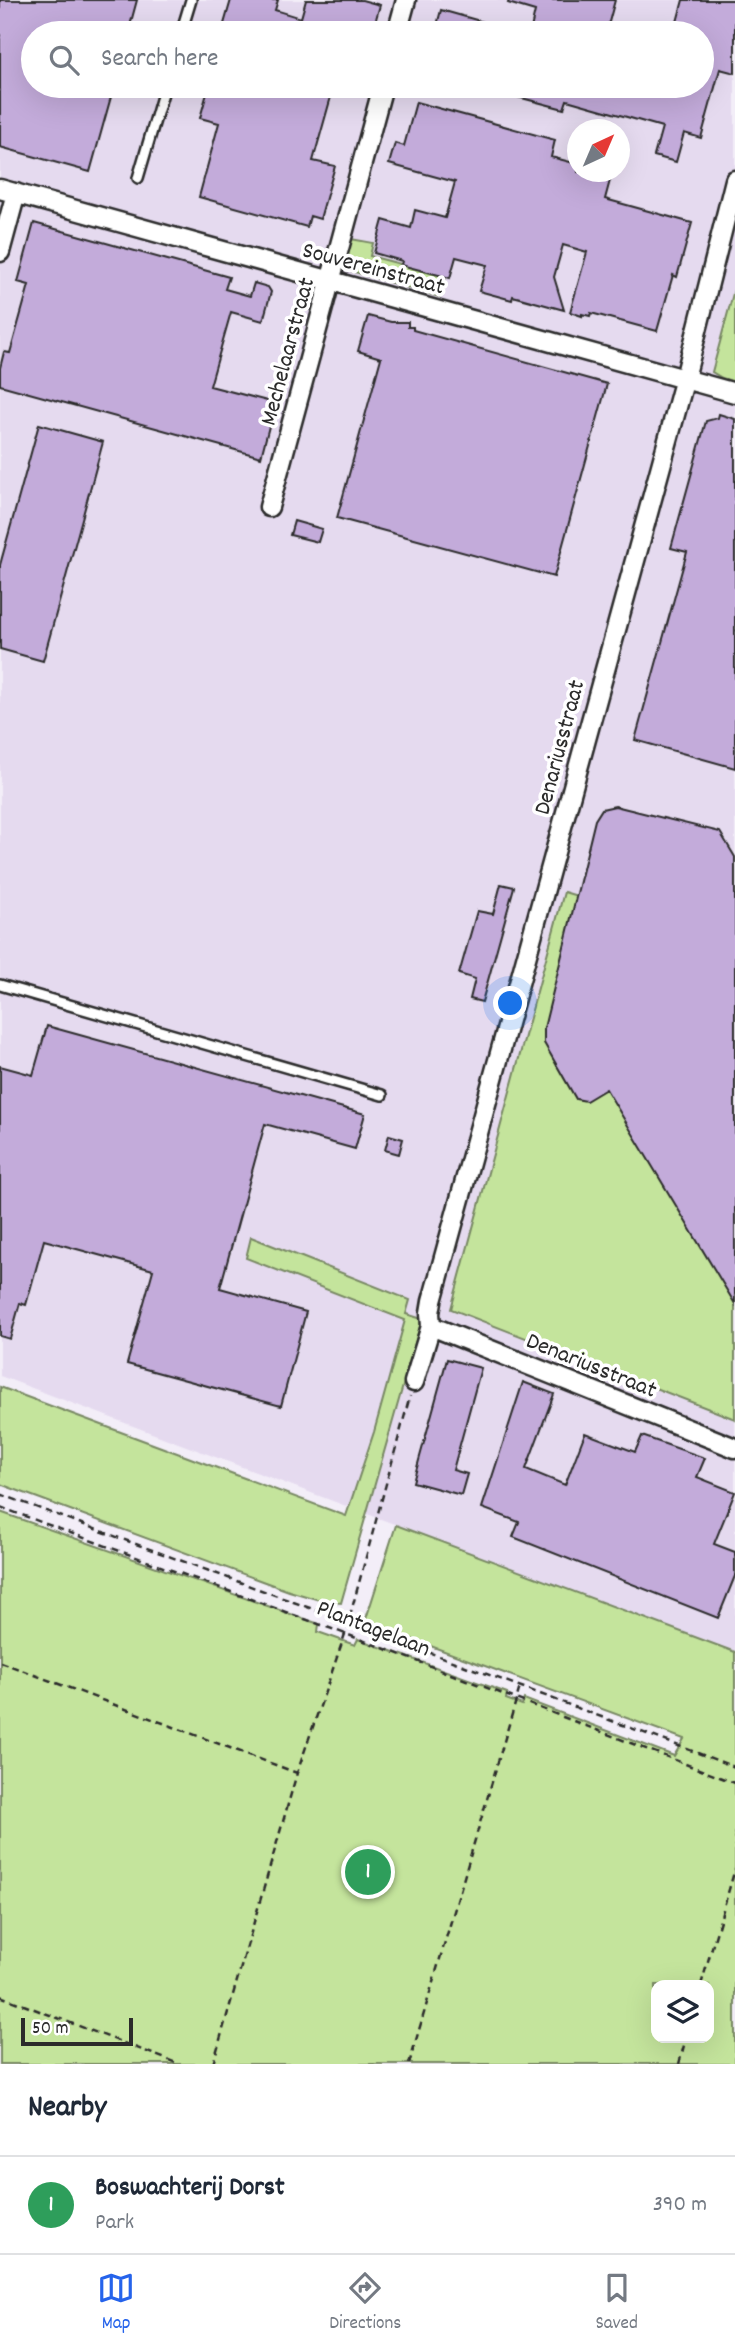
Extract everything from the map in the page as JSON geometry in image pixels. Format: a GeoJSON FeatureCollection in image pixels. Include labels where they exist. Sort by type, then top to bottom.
{"type":"FeatureCollection","features":[{"type":"Feature","properties":{"kind":"street"},"geometry":{"type":"LineString","coordinates":[[400,21],[406,0]]}},
{"type":"Feature","properties":{"kind":"street","name":"Mechelaarstraat"},"geometry":{"type":"LineString","coordinates":[[269,508],[380,98]]}},
{"type":"Feature","properties":{"kind":"street","name":"Denariusstraat"},"geometry":{"type":"LineString","coordinates":[[414,1382],[431,1326],[432,1301],[685,378],[735,180]]}},
{"type":"Feature","properties":{"kind":"street"},"geometry":{"type":"LineString","coordinates":[[0,252],[8,191]]}},
{"type":"Feature","properties":{"kind":"street","name":"Souvereinstraat"},"geometry":{"type":"LineString","coordinates":[[8,191],[735,393]]}},
{"type":"Feature","properties":{"kind":"street","name":"Denariusstraat"},"geometry":{"type":"LineString","coordinates":[[431,1326],[735,1448]]}},
{"type":"Feature","properties":{"kind":"lane"},"geometry":{"type":"LineString","coordinates":[[185,21],[191,0]]}},
{"type":"Feature","properties":{"kind":"lane"},"geometry":{"type":"LineString","coordinates":[[138,178],[161,98]]}},
{"type":"Feature","properties":{"kind":"lane"},"geometry":{"type":"LineString","coordinates":[[0,985],[382,1095]]}},
{"type":"Feature","properties":{"kind":"path"},"geometry":{"type":"LineString","coordinates":[[213,2064],[297,1773],[345,1634],[414,1382]]}},
{"type":"Feature","properties":{"kind":"path"},"geometry":{"type":"LineString","coordinates":[[0,1494],[735,1768]]}},
{"type":"Feature","properties":{"kind":"path","name":"Plantagelaan"},"geometry":{"type":"LineString","coordinates":[[0,1507],[345,1634],[735,1783]]}},
{"type":"Feature","properties":{"kind":"path"},"geometry":{"type":"LineString","coordinates":[[0,1662],[297,1773]]}},
{"type":"Feature","properties":{"kind":"path"},"geometry":{"type":"LineString","coordinates":[[409,2064],[520,1687]]}},
{"type":"Feature","properties":{"kind":"path"},"geometry":{"type":"LineString","coordinates":[[702,1980],[735,1869]]}},
{"type":"Feature","properties":{"kind":"path"},"geometry":{"type":"LineString","coordinates":[[0,1996],[179,2064]]}},
{"type":"Feature","properties":{"kind":"path"},"geometry":{"type":"LineString","coordinates":[[679,2064],[685,2043]]}},
{"type":"Feature","properties":{"kind":"shaded area"},"geometry":{"type":"Polygon","coordinates":[[[0,0],[735,0],[735,944],[605,1370],[735,1419],[735,1652],[0,1376],[0,0]]]}},
{"type":"Feature","properties":{"kind":"green space"},"geometry":{"type":"Polygon","coordinates":[[[351,239],[373,243],[370,256],[446,276],[440,297],[351,271],[346,257],[351,239]]]}},
{"type":"Feature","properties":{"kind":"green space"},"geometry":{"type":"Polygon","coordinates":[[[735,286],[735,382],[712,372],[735,286]]]}},
{"type":"Feature","properties":{"kind":"green space"},"geometry":{"type":"Polygon","coordinates":[[[564,892],[735,944],[735,1419],[451,1309],[564,892]]]}},
{"type":"Feature","properties":{"kind":"green space"},"geometry":{"type":"Polygon","coordinates":[[[251,1237],[410,1300],[406,1314],[422,1319],[341,1603],[289,1591],[0,1484],[0,1387],[346,1516],[374,1432],[405,1320],[246,1258],[251,1237]]]}},
{"type":"Feature","properties":{"kind":"green space"},"geometry":{"type":"Polygon","coordinates":[[[0,1512],[319,1624],[318,1632],[355,1645],[358,1639],[507,1693],[506,1699],[522,1705],[524,1699],[674,1756],[684,1739],[365,1622],[396,1525],[735,1652],[735,2064],[0,2064],[0,1512]]]}},
{"type":"Feature","properties":{"kind":"building"},"geometry":{"type":"Polygon","coordinates":[[[0,0],[137,0],[131,21],[21,21],[21,98],[111,98],[90,172],[0,147],[0,0]]]}},
{"type":"Feature","properties":{"kind":"building"},"geometry":{"type":"Polygon","coordinates":[[[231,0],[278,0],[275,10],[301,18],[306,0],[362,0],[380,5],[375,21],[225,21],[231,0]]]}},
{"type":"Feature","properties":{"kind":"building"},"geometry":{"type":"Polygon","coordinates":[[[509,0],[615,0],[609,21],[533,21],[535,11],[508,3],[509,0]]]}},
{"type":"Feature","properties":{"kind":"building"},"geometry":{"type":"Polygon","coordinates":[[[683,0],[735,0],[735,73],[720,69],[714,91],[714,21],[677,21],[683,0]]]}},
{"type":"Feature","properties":{"kind":"building"},"geometry":{"type":"Polygon","coordinates":[[[441,10],[480,21],[438,21],[441,10]]]}},
{"type":"Feature","properties":{"kind":"building"},"geometry":{"type":"Polygon","coordinates":[[[206,98],[331,98],[313,161],[335,166],[320,219],[310,216],[307,227],[199,197],[219,123],[200,118],[206,98]]]}},
{"type":"Feature","properties":{"kind":"building"},"geometry":{"type":"Polygon","coordinates":[[[522,98],[712,98],[701,138],[684,133],[676,162],[654,156],[662,127],[567,100],[564,109],[522,98]]]}},
{"type":"Feature","properties":{"kind":"building"},"geometry":{"type":"Polygon","coordinates":[[[416,102],[555,140],[551,157],[567,161],[567,182],[610,182],[605,199],[692,223],[677,277],[673,275],[657,331],[591,313],[590,316],[582,316],[570,312],[587,252],[563,245],[554,277],[564,310],[513,296],[512,300],[479,291],[487,265],[456,257],[450,278],[401,265],[402,261],[374,253],[383,220],[411,228],[415,210],[445,218],[455,182],[389,164],[395,143],[404,146],[416,102]]]}},
{"type":"Feature","properties":{"kind":"building"},"geometry":{"type":"Polygon","coordinates":[[[34,223],[229,277],[225,289],[250,296],[254,283],[268,287],[271,292],[263,321],[231,312],[210,386],[275,403],[261,457],[0,385],[4,352],[10,353],[29,285],[18,282],[34,223]]]}},
{"type":"Feature","properties":{"kind":"building"},"geometry":{"type":"Polygon","coordinates":[[[368,316],[391,322],[408,322],[408,327],[413,327],[413,330],[607,384],[554,577],[337,518],[381,358],[358,351],[368,316]]]}},
{"type":"Feature","properties":{"kind":"building"},"geometry":{"type":"Polygon","coordinates":[[[719,414],[735,419],[735,768],[635,740],[687,552],[671,548],[706,421],[718,418],[719,414]]]}},
{"type":"Feature","properties":{"kind":"building"},"geometry":{"type":"Polygon","coordinates":[[[39,424],[103,442],[43,661],[0,649],[0,565],[39,424]]]}},
{"type":"Feature","properties":{"kind":"building"},"geometry":{"type":"Polygon","coordinates":[[[294,521],[322,529],[318,542],[290,535],[294,521]]]}},
{"type":"Feature","properties":{"kind":"building"},"geometry":{"type":"Polygon","coordinates":[[[615,806],[720,832],[735,857],[735,1304],[606,1089],[586,1101],[576,1099],[544,1043],[544,1028],[595,820],[602,809],[615,806]]]}},
{"type":"Feature","properties":{"kind":"building"},"geometry":{"type":"Polygon","coordinates":[[[501,884],[514,887],[482,1002],[470,999],[475,979],[459,974],[477,911],[493,914],[501,884]]]}},
{"type":"Feature","properties":{"kind":"building"},"geometry":{"type":"Polygon","coordinates":[[[47,1026],[365,1114],[355,1149],[265,1124],[220,1288],[306,1312],[281,1406],[127,1364],[153,1270],[44,1240],[26,1305],[20,1303],[10,1339],[0,1336],[0,1066],[33,1075],[47,1026]]]}},
{"type":"Feature","properties":{"kind":"building"},"geometry":{"type":"Polygon","coordinates":[[[389,1135],[403,1139],[399,1154],[385,1150],[389,1135]]]}},
{"type":"Feature","properties":{"kind":"building"},"geometry":{"type":"Polygon","coordinates":[[[447,1359],[481,1368],[453,1470],[467,1474],[461,1495],[413,1482],[447,1359]]]}},
{"type":"Feature","properties":{"kind":"building"},"geometry":{"type":"Polygon","coordinates":[[[523,1382],[554,1394],[526,1469],[565,1485],[585,1433],[635,1452],[642,1436],[705,1458],[697,1477],[735,1492],[714,1544],[735,1552],[735,1576],[718,1618],[513,1537],[519,1522],[482,1508],[523,1382]]]}},
{"type":"Feature","properties":{"kind":"place","name":"Boswachterij Dorst"},"geometry":{"type":"Point","coordinates":[368,1872]}}]}
